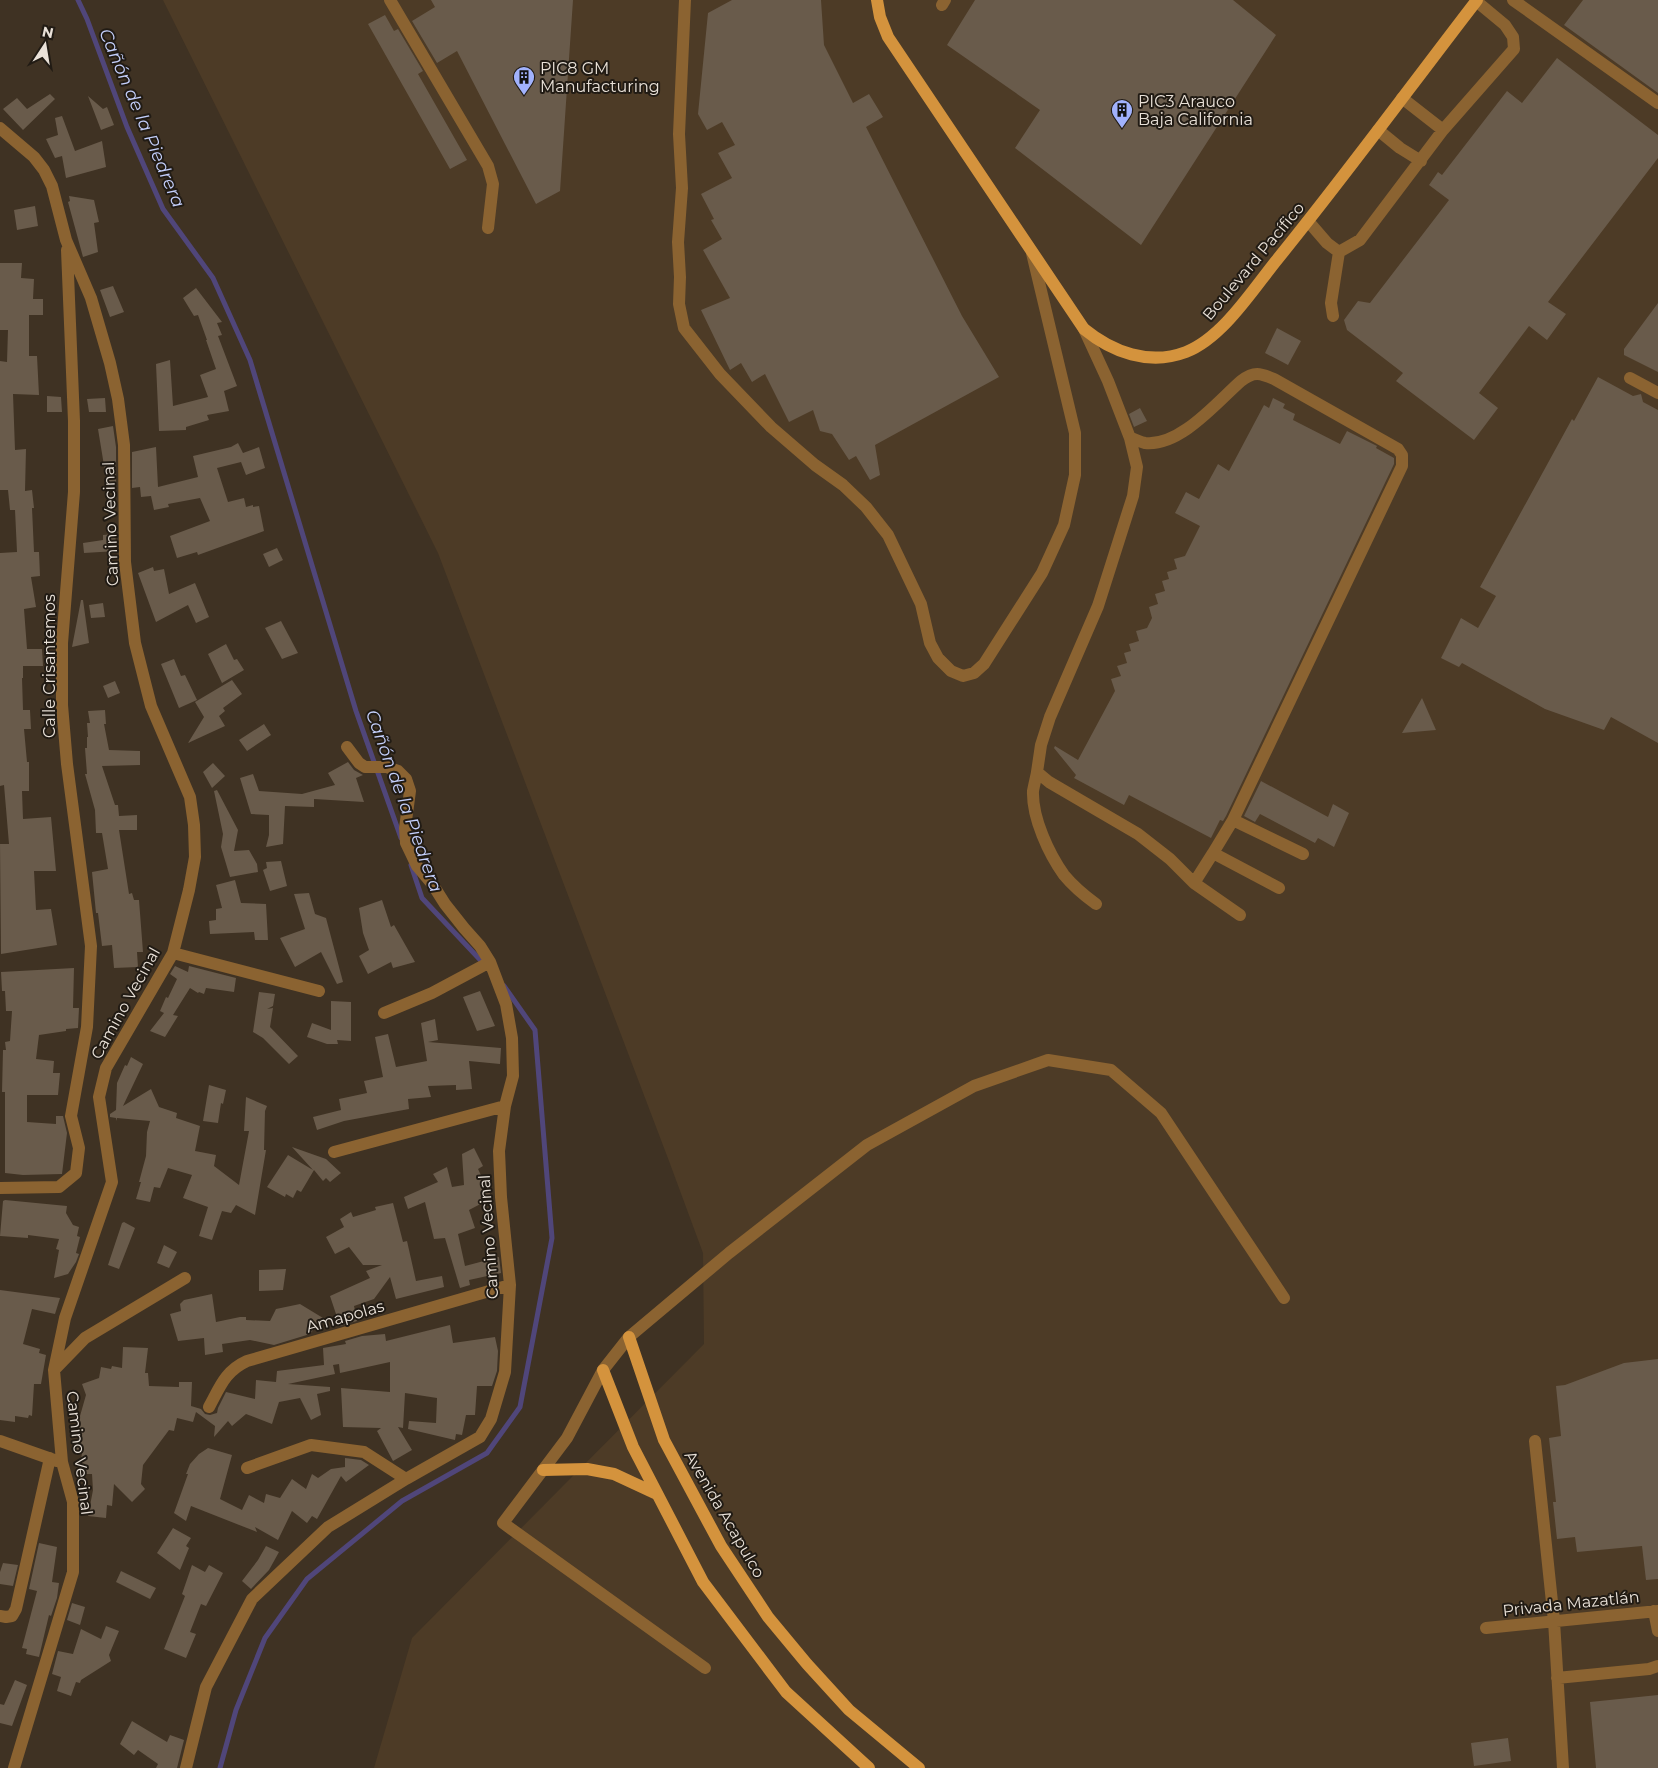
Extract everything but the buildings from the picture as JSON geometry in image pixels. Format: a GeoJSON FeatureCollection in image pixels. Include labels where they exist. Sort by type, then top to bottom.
{"type":"FeatureCollection","features":[{"type":"Feature","properties":{"kind":"main road","name":"Boulevard Pacífico"},"geometry":{"type":"LineString","coordinates":[[877,0],[880,17],[888,37],[1084,329],[1100,342],[1120,351],[1148,357],[1170,357],[1187,352],[1210,337],[1229,319],[1308,221],[1476,1]]}},
{"type":"Feature","properties":{"kind":"main road","name":"Avenida Acapulco"},"geometry":{"type":"LineString","coordinates":[[629,1337],[664,1440],[721,1546],[768,1617],[849,1710],[919,1768]]}},
{"type":"Feature","properties":{"kind":"main road"},"geometry":{"type":"LineString","coordinates":[[602,1370],[633,1446],[703,1582],[786,1692],[869,1768]]}},
{"type":"Feature","properties":{"kind":"main road"},"geometry":{"type":"LineString","coordinates":[[543,1470],[587,1469],[614,1474],[657,1494]]}},
{"type":"Feature","properties":{"kind":"street"},"geometry":{"type":"LineString","coordinates":[[390,0],[488,166],[493,184],[488,228]]}},
{"type":"Feature","properties":{"kind":"street"},"geometry":{"type":"LineString","coordinates":[[685,0],[679,134],[682,188],[678,242],[679,304],[684,328],[720,374],[770,426],[843,485],[866,507],[888,535],[921,604],[930,643],[938,658],[952,671],[963,676],[974,673],[984,664],[1042,573],[1064,525],[1075,475],[1075,433],[1032,252]]}},
{"type":"Feature","properties":{"kind":"street"},"geometry":{"type":"LineString","coordinates":[[1513,0],[1658,104]]}},
{"type":"Feature","properties":{"kind":"street"},"geometry":{"type":"LineString","coordinates":[[1338,252],[1360,240],[1443,130],[1514,49],[1513,37],[1505,25],[1476,1]]}},
{"type":"Feature","properties":{"kind":"street"},"geometry":{"type":"LineString","coordinates":[[1402,98],[1443,130]]}},
{"type":"Feature","properties":{"kind":"street","name":"Camino Vecinal"},"geometry":{"type":"LineString","coordinates":[[0,128],[34,157],[44,170],[52,186],[66,240],[91,298],[110,363],[118,399],[124,445],[125,562],[135,643],[151,706],[190,797],[194,825],[195,857],[189,890],[173,953],[106,1068],[99,1098],[112,1182],[64,1318],[54,1370],[56,1460],[73,1502],[73,1572],[14,1768]]}},
{"type":"Feature","properties":{"kind":"street"},"geometry":{"type":"LineString","coordinates":[[1378,130],[1400,148],[1421,161]]}},
{"type":"Feature","properties":{"kind":"street"},"geometry":{"type":"LineString","coordinates":[[1308,221],[1338,252]]}},
{"type":"Feature","properties":{"kind":"street","name":"Calle Crisantemos"},"geometry":{"type":"LineString","coordinates":[[0,1188],[59,1187],[76,1173],[80,1148],[71,1116],[87,1027],[91,946],[67,764],[62,705],[62,643],[74,492],[74,421],[66,240]]}},
{"type":"Feature","properties":{"kind":"street"},"geometry":{"type":"LineString","coordinates":[[1334,316],[1331,303],[1338,252]]}},
{"type":"Feature","properties":{"kind":"street"},"geometry":{"type":"LineString","coordinates":[[1084,329],[1108,381],[1130,438],[1137,467],[1133,496],[1098,606],[1044,734],[1033,790],[1038,822],[1048,847],[1065,875],[1084,895],[1096,904]]}},
{"type":"Feature","properties":{"kind":"street"},"geometry":{"type":"LineString","coordinates":[[1130,438],[1145,443],[1161,441],[1183,433],[1241,381],[1249,375],[1261,373],[1274,378],[1398,449],[1402,455],[1402,466],[1233,820],[1194,883]]}},
{"type":"Feature","properties":{"kind":"street"},"geometry":{"type":"LineString","coordinates":[[1630,378],[1658,393]]}},
{"type":"Feature","properties":{"kind":"street","name":"Camino Vecinal"},"geometry":{"type":"LineString","coordinates":[[186,1768],[206,1687],[252,1599],[328,1527],[406,1479],[480,1437],[490,1419],[505,1372],[510,1285],[501,1197],[499,1151],[504,1106],[513,1076],[512,1038],[506,1004],[490,962],[480,946],[445,904],[433,885],[417,866],[406,843],[405,828],[410,791],[406,779],[398,771],[386,767],[365,767],[359,763],[347,747]]}},
{"type":"Feature","properties":{"kind":"street"},"geometry":{"type":"LineString","coordinates":[[1037,772],[1072,796],[1138,834],[1170,859],[1194,883],[1240,916]]}},
{"type":"Feature","properties":{"kind":"street"},"geometry":{"type":"LineString","coordinates":[[1233,820],[1303,854]]}},
{"type":"Feature","properties":{"kind":"street"},"geometry":{"type":"LineString","coordinates":[[1213,853],[1279,888]]}},
{"type":"Feature","properties":{"kind":"street"},"geometry":{"type":"LineString","coordinates":[[173,953],[319,991]]}},
{"type":"Feature","properties":{"kind":"street"},"geometry":{"type":"LineString","coordinates":[[384,1013],[432,993],[490,962]]}},
{"type":"Feature","properties":{"kind":"street"},"geometry":{"type":"LineString","coordinates":[[705,1668],[503,1523],[567,1438],[602,1370],[629,1337],[729,1253],[867,1145],[974,1086],[1048,1060],[1111,1070],[1162,1113],[1284,1298]]}},
{"type":"Feature","properties":{"kind":"street"},"geometry":{"type":"LineString","coordinates":[[334,1152],[504,1106]]}},
{"type":"Feature","properties":{"kind":"street"},"geometry":{"type":"LineString","coordinates":[[54,1370],[85,1338],[185,1278]]}},
{"type":"Feature","properties":{"kind":"street","name":"Amapolas"},"geometry":{"type":"LineString","coordinates":[[209,1407],[227,1375],[236,1366],[247,1361],[510,1285]]}},
{"type":"Feature","properties":{"kind":"street"},"geometry":{"type":"LineString","coordinates":[[0,1441],[56,1460],[16,1609],[12,1616],[3,1617]]}},
{"type":"Feature","properties":{"kind":"street"},"geometry":{"type":"LineString","coordinates":[[1535,1441],[1554,1621],[1563,1768]]}},
{"type":"Feature","properties":{"kind":"street"},"geometry":{"type":"LineString","coordinates":[[246,1468],[311,1445],[364,1452],[406,1479]]}},
{"type":"Feature","properties":{"kind":"street"},"geometry":{"type":"LineString","coordinates":[[1656,1611],[1658,1631]]}},
{"type":"Feature","properties":{"kind":"street","name":"Privada Mazatlán"},"geometry":{"type":"LineString","coordinates":[[1486,1628],[1656,1611]]}},
{"type":"Feature","properties":{"kind":"street"},"geometry":{"type":"LineString","coordinates":[[1558,1678],[1650,1670],[1658,1666]]}},
{"type":"Feature","properties":{"kind":"shaded area"},"geometry":{"type":"Polygon","coordinates":[[[163,0],[1658,0],[1658,1768],[374,1768],[412,1638],[704,1344],[703,1253],[438,553],[163,0]]]}},
{"type":"Feature","properties":{"kind":"waterway","name":"Cañón de la Piedrera"},"geometry":{"type":"LineString","coordinates":[[78,0],[87,19],[127,127],[163,209],[213,278],[250,360],[356,711],[401,838]]}},
{"type":"Feature","properties":{"kind":"waterway","name":"Cañón de la Piedrera"},"geometry":{"type":"LineString","coordinates":[[411,865],[422,898],[485,965]]}},
{"type":"Feature","properties":{"kind":"waterway","name":"Cañón de la Piedrera"},"geometry":{"type":"LineString","coordinates":[[220,1768],[236,1710],[265,1638],[307,1579],[402,1501],[487,1453],[520,1407],[552,1238],[535,1030],[504,986]]}},
{"type":"Feature","properties":{"kind":"place","name":"PIC8 GM Manufacturing"},"geometry":{"type":"Point","coordinates":[524,96]}},
{"type":"Feature","properties":{"kind":"place","name":"PIC3 Arauco Baja California"},"geometry":{"type":"Point","coordinates":[1122,129]}}]}
